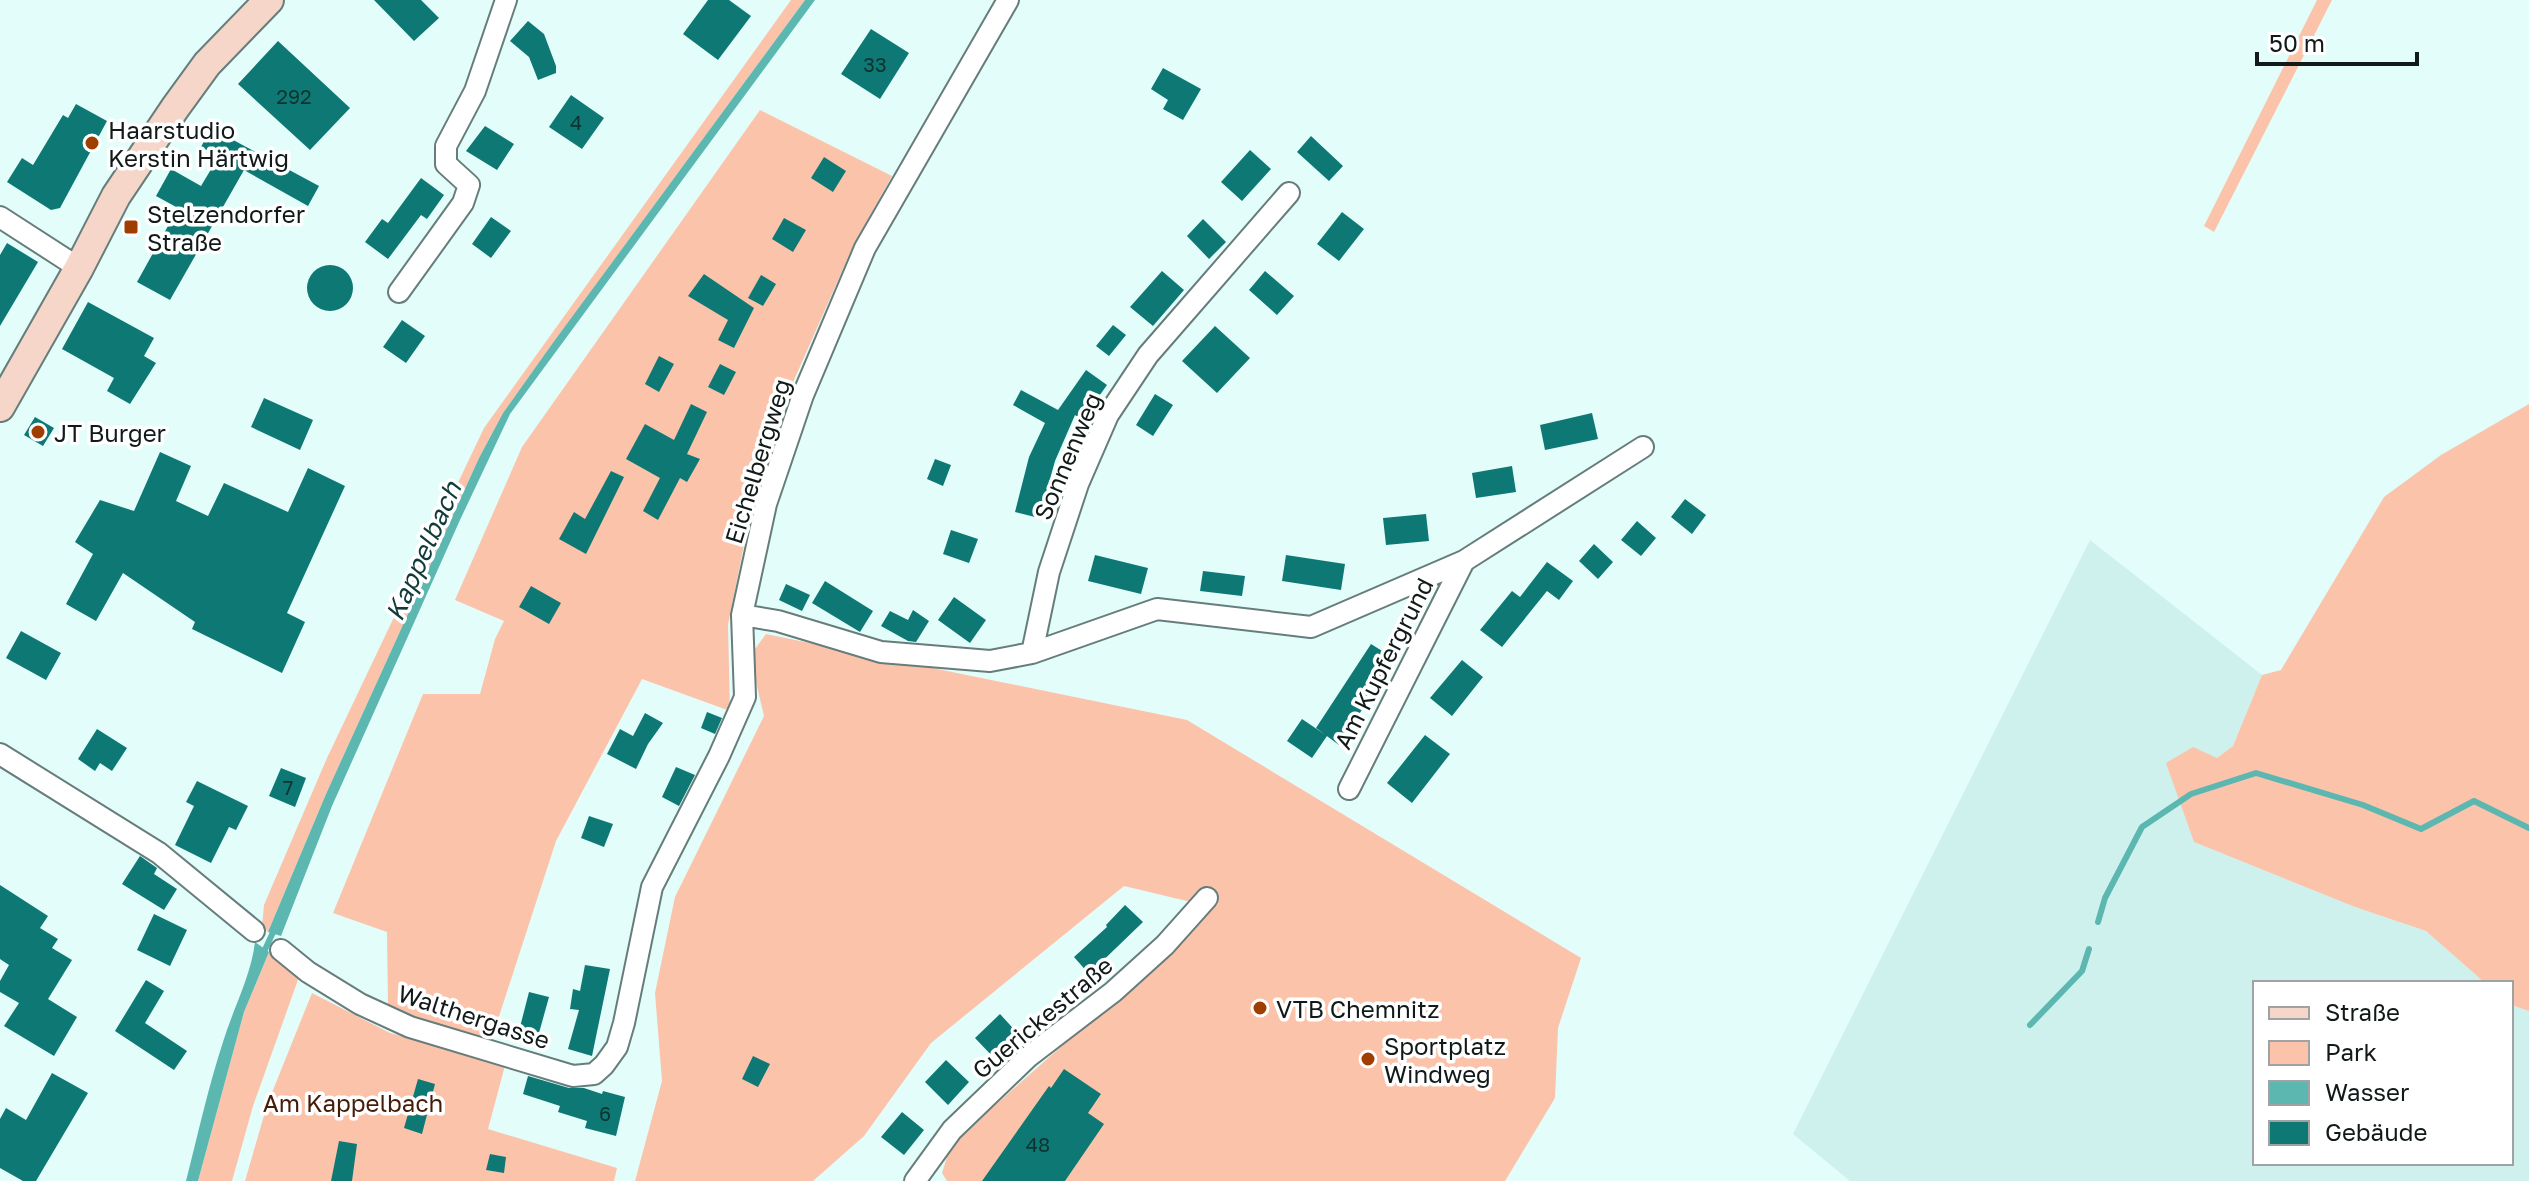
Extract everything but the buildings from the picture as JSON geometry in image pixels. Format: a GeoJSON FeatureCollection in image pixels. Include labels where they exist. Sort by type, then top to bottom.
{"type":"FeatureCollection","features":[{"type":"Feature","properties":{"kind":"main road"},"geometry":{"type":"LineString","coordinates":[[0,407],[116,196],[207,64],[269,0]]}},
{"type":"Feature","properties":{"kind":"street"},"geometry":{"type":"LineString","coordinates":[[399,292],[463,203],[469,185],[446,164],[446,146],[475,91],[506,0]]}},
{"type":"Feature","properties":{"kind":"street","name":"Eichelbergweg"},"geometry":{"type":"LineString","coordinates":[[573,1076],[594,1074],[617,1047],[652,887],[719,756],[745,697],[742,615],[766,504],[803,395],[859,262],[1008,0]]}},
{"type":"Feature","properties":{"kind":"street","name":"Sonnenweg"},"geometry":{"type":"LineString","coordinates":[[1032,653],[1049,572],[1078,484],[1108,415],[1148,355],[1289,193]]}},
{"type":"Feature","properties":{"kind":"street"},"geometry":{"type":"LineString","coordinates":[[0,217],[79,268]]}},
{"type":"Feature","properties":{"kind":"street","name":"Am Kupfergrund"},"geometry":{"type":"LineString","coordinates":[[742,615],[778,621],[881,652],[990,661],[1032,653],[1157,609],[1311,627],[1464,561],[1643,447]]}},
{"type":"Feature","properties":{"kind":"street","name":"Am Kupfergrund"},"geometry":{"type":"LineString","coordinates":[[1349,789],[1464,561]]}},
{"type":"Feature","properties":{"kind":"street"},"geometry":{"type":"LineString","coordinates":[[0,754],[159,853],[254,931]]}},
{"type":"Feature","properties":{"kind":"street","name":"Guerickestraße"},"geometry":{"type":"LineString","coordinates":[[915,1181],[952,1130],[1028,1057],[1124,983],[1165,945],[1207,898]]}},
{"type":"Feature","properties":{"kind":"street","name":"Walthergasse"},"geometry":{"type":"LineString","coordinates":[[281,950],[308,972],[360,1004],[410,1027],[573,1076]]}},
{"type":"Feature","properties":{"kind":"shaded area"},"geometry":{"type":"Polygon","coordinates":[[[2090,540],[2262,675],[2233,746],[2217,758],[2194,842],[2355,907],[2426,931],[2483,981],[2253,981],[2253,1165],[2513,1165],[2513,1006],[2529,1011],[2529,1181],[1850,1181],[1793,1134],[2090,540]]]}},
{"type":"Feature","properties":{"kind":"green space"},"geometry":{"type":"Polygon","coordinates":[[[791,0],[805,0],[503,413],[479,458],[326,794],[268,932],[262,926],[264,905],[327,758],[484,428],[791,0]]]}},
{"type":"Feature","properties":{"kind":"green space"},"geometry":{"type":"Polygon","coordinates":[[[2317,0],[2332,0],[2214,232],[2204,226],[2317,0]]]}},
{"type":"Feature","properties":{"kind":"green space"},"geometry":{"type":"Polygon","coordinates":[[[760,110],[892,176],[854,244],[787,396],[752,505],[728,625],[730,711],[642,679],[556,841],[492,1038],[441,1027],[388,1005],[387,932],[333,913],[423,694],[480,694],[495,639],[504,621],[455,600],[522,447],[760,110]]]}},
{"type":"Feature","properties":{"kind":"green space"},"geometry":{"type":"Polygon","coordinates":[[[2529,404],[2529,1011],[2513,1006],[2513,981],[2483,981],[2426,931],[2355,907],[2194,842],[2166,763],[2193,747],[2217,758],[2233,746],[2262,675],[2281,670],[2384,497],[2441,455],[2529,404]]]}},
{"type":"Feature","properties":{"kind":"green space"},"geometry":{"type":"Polygon","coordinates":[[[766,634],[1187,720],[1581,958],[1558,1028],[1555,1098],[1505,1181],[947,1181],[942,1173],[951,1144],[1064,1044],[1151,973],[1212,904],[1124,886],[931,1043],[864,1136],[813,1181],[635,1181],[662,1081],[655,993],[675,897],[764,716],[753,670],[755,649],[766,634]]]}},
{"type":"Feature","properties":{"kind":"green space"},"geometry":{"type":"Polygon","coordinates":[[[269,952],[299,977],[253,1106],[232,1181],[198,1181],[244,1012],[269,952]]]}},
{"type":"Feature","properties":{"kind":"green space","name":"Am Kappelbach"},"geometry":{"type":"Polygon","coordinates":[[[312,993],[390,1033],[506,1062],[488,1129],[617,1168],[614,1181],[245,1181],[267,1105],[312,993]]]}},
{"type":"Feature","properties":{"kind":"water"},"geometry":{"type":"Polygon","coordinates":[[[805,0],[815,0],[510,414],[332,806],[281,936],[268,932],[326,794],[479,458],[503,413],[805,0]]]}},
{"type":"Feature","properties":{"kind":"water"},"geometry":{"type":"Polygon","coordinates":[[[255,942],[269,952],[244,1012],[198,1181],[186,1181],[213,1077],[250,967],[255,942]]]}},
{"type":"Feature","properties":{"kind":"waterway"},"geometry":{"type":"LineString","coordinates":[[2098,922],[2105,898],[2142,827],[2191,794],[2256,773],[2363,805],[2421,829],[2474,801],[2529,828]]}},
{"type":"Feature","properties":{"kind":"waterway","name":"Kappelbach"},"geometry":{"type":"LineString","coordinates":[[263,954],[275,928]]}},
{"type":"Feature","properties":{"kind":"waterway"},"geometry":{"type":"LineString","coordinates":[[2030,1025],[2082,971],[2089,949]]}},
{"type":"Feature","properties":{"kind":"place","name":"Haarstudio Kerstin Härtwig"},"geometry":{"type":"Point","coordinates":[92,143]}},
{"type":"Feature","properties":{"kind":"place","name":"Stelzendorfer Straße"},"geometry":{"type":"Point","coordinates":[131,227]}},
{"type":"Feature","properties":{"kind":"place","name":"JT Burger"},"geometry":{"type":"Point","coordinates":[38,432]}},
{"type":"Feature","properties":{"kind":"place","name":"VTB Chemnitz"},"geometry":{"type":"Point","coordinates":[1260,1008]}},
{"type":"Feature","properties":{"kind":"place","name":"Sportplatz Windweg"},"geometry":{"type":"Point","coordinates":[1368,1059]}}]}
